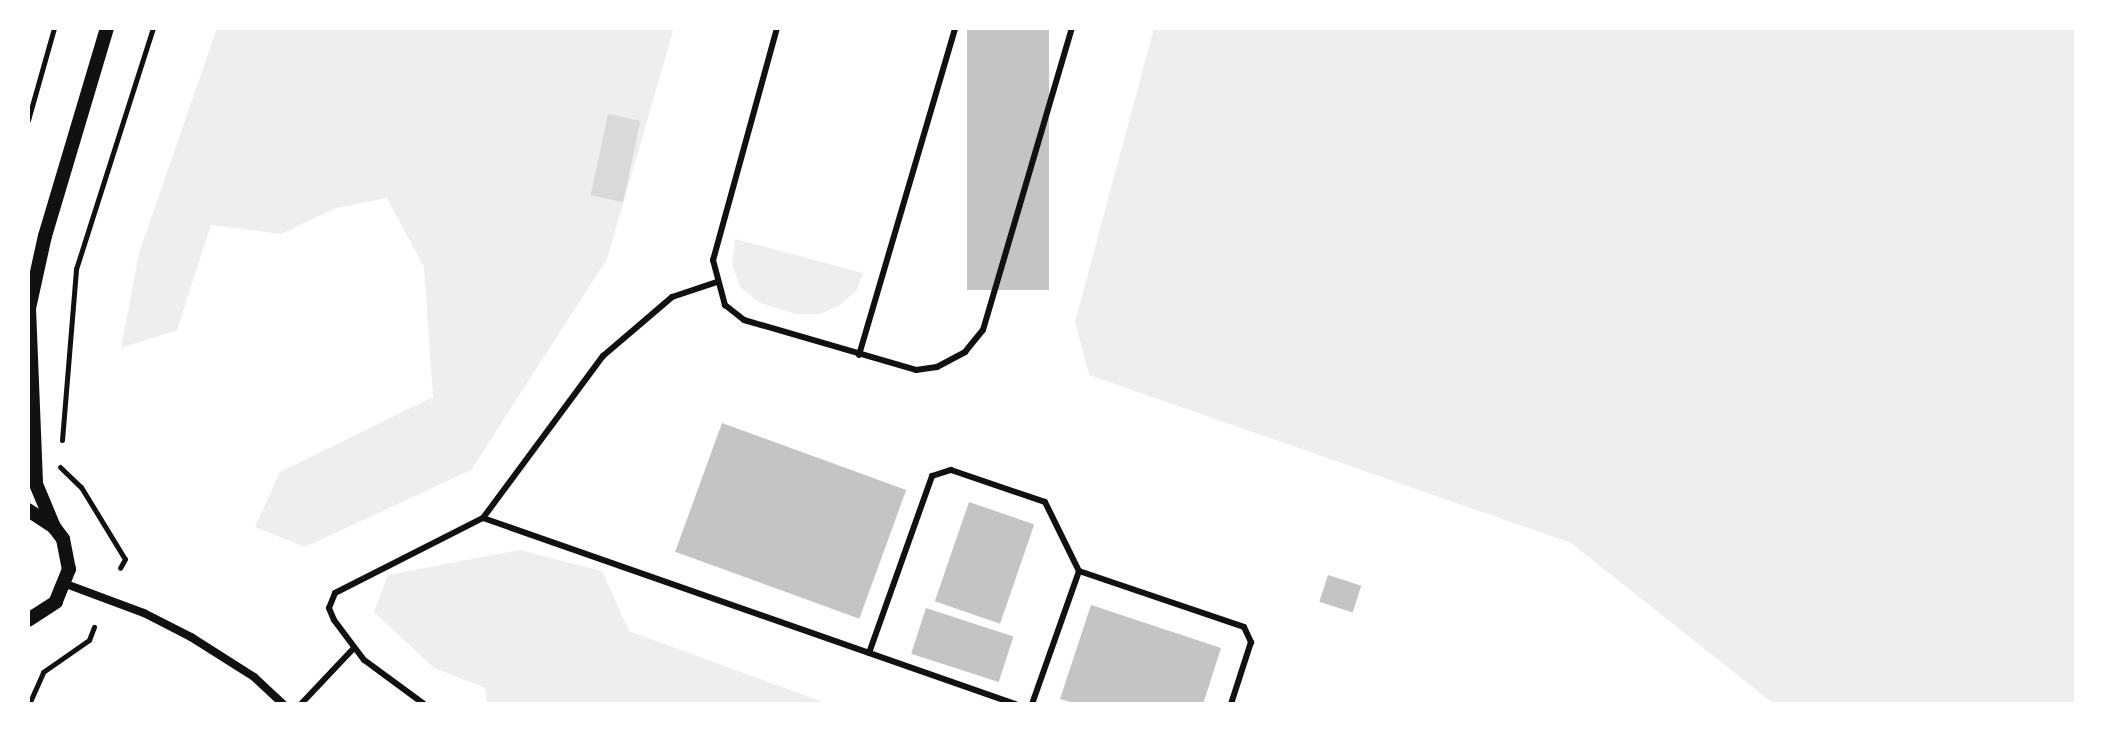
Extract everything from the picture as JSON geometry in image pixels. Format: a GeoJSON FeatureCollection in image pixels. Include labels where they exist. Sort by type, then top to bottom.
{"type":"FeatureCollection","features":[{"type":"Feature","properties":{"kind":"street"},"geometry":{"type":"LineString","coordinates":[[28,635],[34,618],[66,584],[68,554],[36,484],[28,311],[45,236],[107,28]]}},
{"type":"Feature","properties":{"kind":"street"},"geometry":{"type":"LineString","coordinates":[[28,510],[54,527]]}},
{"type":"Feature","properties":{"kind":"street"},"geometry":{"type":"LineString","coordinates":[[66,584],[144,613],[191,637],[254,677],[283,704]]}},
{"type":"Feature","properties":{"kind":"lane"},"geometry":{"type":"LineString","coordinates":[[777,28],[713,260],[725,305],[744,320],[916,370],[937,367],[965,352],[983,330],[1072,28]]}},
{"type":"Feature","properties":{"kind":"lane"},"geometry":{"type":"LineString","coordinates":[[859,355],[955,28]]}},
{"type":"Feature","properties":{"kind":"lane"},"geometry":{"type":"LineString","coordinates":[[424,704],[354,648],[329,608],[335,593],[483,518],[603,356],[672,297],[717,282]]}},
{"type":"Feature","properties":{"kind":"lane"},"geometry":{"type":"LineString","coordinates":[[869,653],[932,476],[951,470],[1045,502],[1079,571],[1244,627],[1251,642],[1231,704]]}},
{"type":"Feature","properties":{"kind":"lane"},"geometry":{"type":"LineString","coordinates":[[483,518],[1015,704]]}},
{"type":"Feature","properties":{"kind":"lane"},"geometry":{"type":"LineString","coordinates":[[1032,704],[1079,571]]}},
{"type":"Feature","properties":{"kind":"lane"},"geometry":{"type":"LineString","coordinates":[[301,704],[354,648]]}},
{"type":"Feature","properties":{"kind":"path"},"geometry":{"type":"LineString","coordinates":[[28,120],[54,28]]}},
{"type":"Feature","properties":{"kind":"path"},"geometry":{"type":"LineString","coordinates":[[120,568],[125,559],[81,487],[56,464],[62,444],[76,269],[153,28]]}},
{"type":"Feature","properties":{"kind":"path"},"geometry":{"type":"LineString","coordinates":[[29,704],[43,672],[89,640],[94,627]]}},
{"type":"Feature","properties":{"kind":"shaded area"},"geometry":{"type":"Polygon","coordinates":[[[217,28],[674,28],[607,259],[471,470],[305,547],[255,527],[280,472],[433,397],[424,267],[387,198],[336,208],[281,234],[211,225],[177,330],[121,348],[139,253],[217,28]]]}},
{"type":"Feature","properties":{"kind":"shaded area"},"geometry":{"type":"Polygon","coordinates":[[[1154,28],[2076,28],[2076,704],[1774,704],[1571,543],[1089,375],[1075,322],[1154,28]]]}},
{"type":"Feature","properties":{"kind":"shaded area"},"geometry":{"type":"Polygon","coordinates":[[[608,114],[640,121],[623,202],[591,195],[608,114]]]}},
{"type":"Feature","properties":{"kind":"shaded area"},"geometry":{"type":"Polygon","coordinates":[[[735,239],[863,273],[857,290],[839,306],[820,314],[796,314],[760,303],[740,287],[732,264],[735,239]]]}},
{"type":"Feature","properties":{"kind":"shaded area"},"geometry":{"type":"Polygon","coordinates":[[[519,550],[602,571],[629,631],[828,704],[487,704],[485,688],[434,668],[374,612],[388,575],[519,550]]]}},
{"type":"Feature","properties":{"kind":"building"},"geometry":{"type":"Polygon","coordinates":[[[967,28],[1049,28],[1049,290],[967,290],[967,28]]]}},
{"type":"Feature","properties":{"kind":"building"},"geometry":{"type":"Polygon","coordinates":[[[722,423],[906,490],[859,619],[675,552],[722,423]]]}},
{"type":"Feature","properties":{"kind":"building"},"geometry":{"type":"Polygon","coordinates":[[[969,502],[1034,524],[1000,624],[935,601],[969,502]]]}},
{"type":"Feature","properties":{"kind":"building"},"geometry":{"type":"Polygon","coordinates":[[[1328,575],[1361,586],[1353,612],[1319,602],[1328,575]]]}},
{"type":"Feature","properties":{"kind":"building"},"geometry":{"type":"Polygon","coordinates":[[[1091,605],[1221,648],[1203,704],[1077,704],[1060,699],[1091,605]]]}},
{"type":"Feature","properties":{"kind":"building"},"geometry":{"type":"Polygon","coordinates":[[[926,608],[1013,636],[999,682],[911,654],[926,608]]]}}]}
